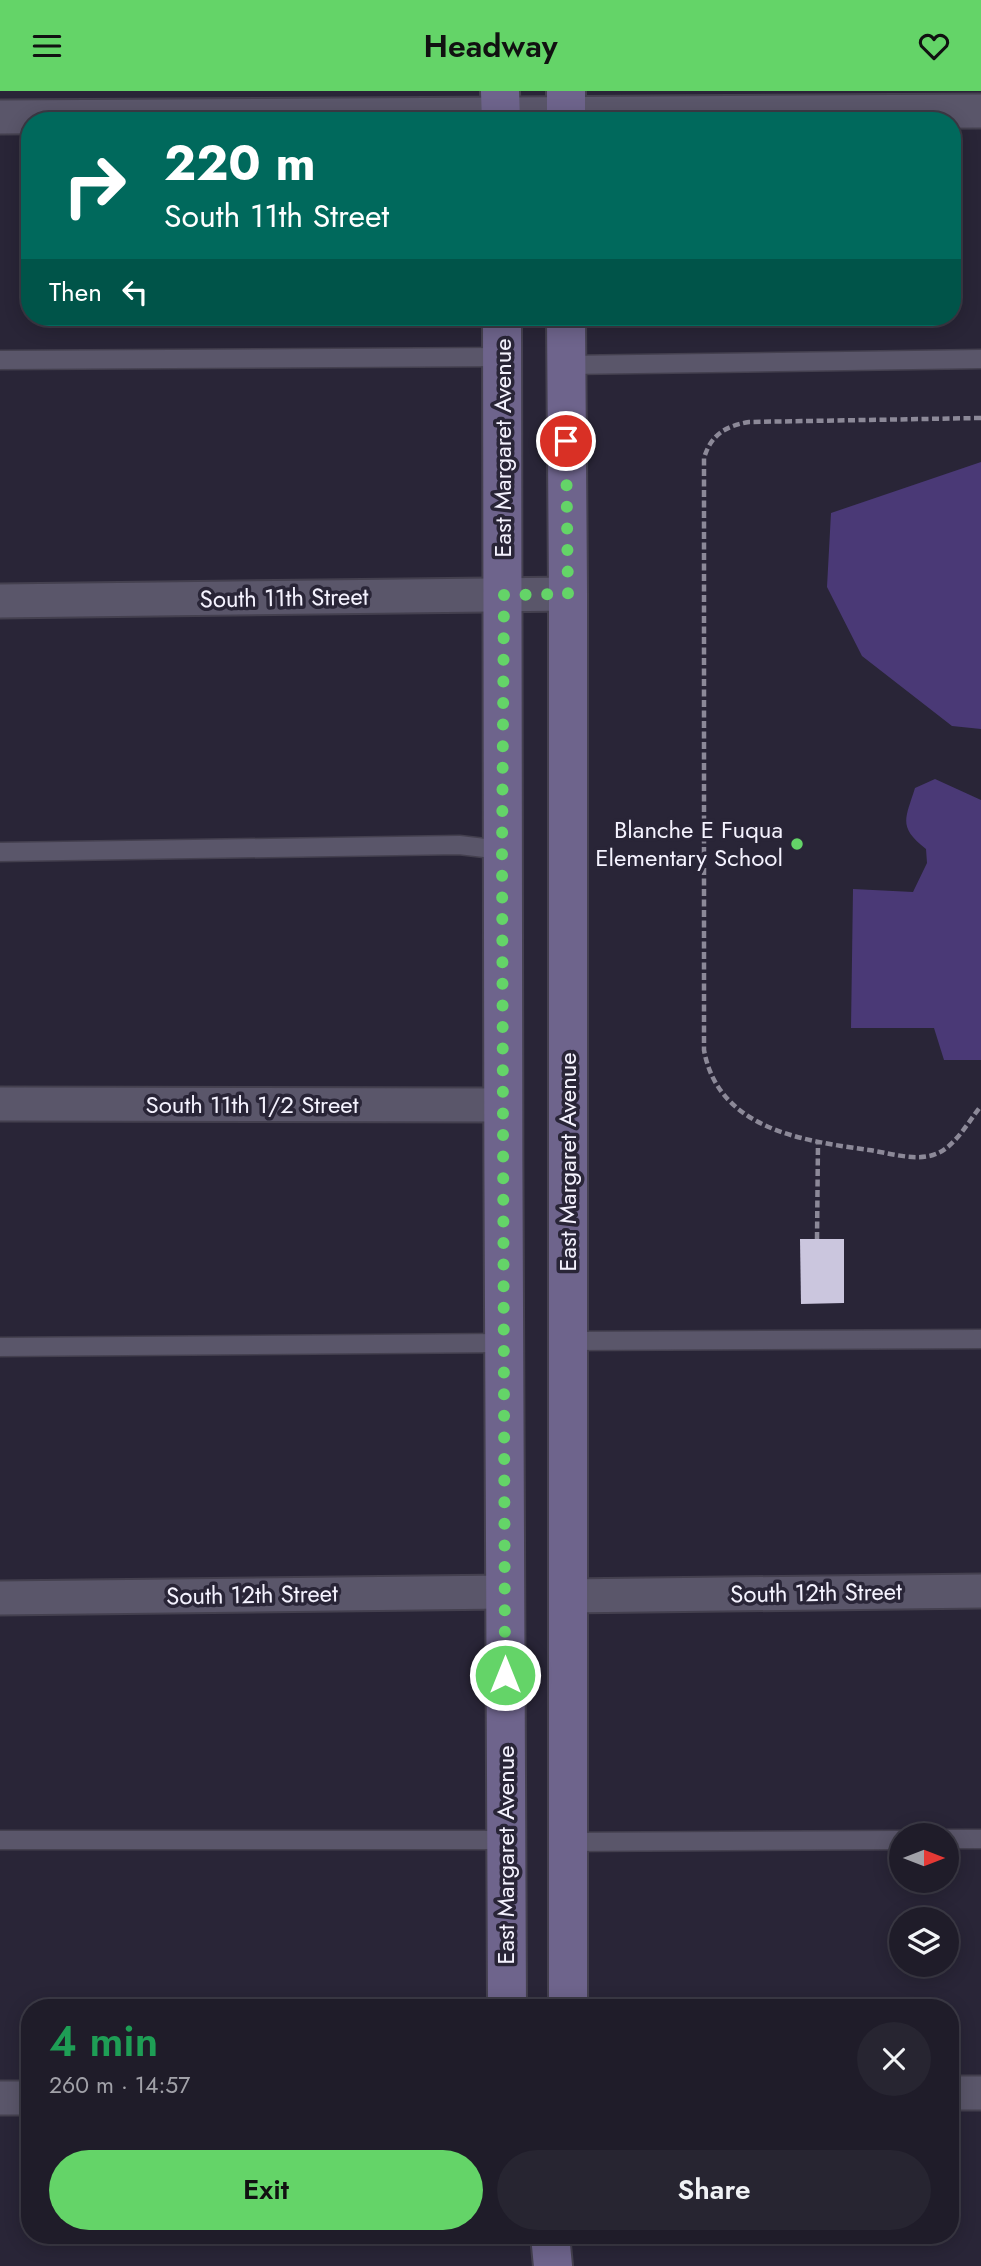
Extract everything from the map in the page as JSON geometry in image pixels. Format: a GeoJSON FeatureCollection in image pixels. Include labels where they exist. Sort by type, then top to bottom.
{"type":"FeatureCollection","features":[{"type":"Feature","properties":{"kind":"main road","name":"East Margaret Avenue"},"geometry":{"type":"LineString","coordinates":[[502,326],[502,1343],[507,1999]]}},
{"type":"Feature","properties":{"kind":"main road","name":"East Margaret Avenue"},"geometry":{"type":"LineString","coordinates":[[566,326],[568,1999]]}},
{"type":"Feature","properties":{"kind":"main road"},"geometry":{"type":"LineString","coordinates":[[551,2244],[553,2266]]}},
{"type":"Feature","properties":{"kind":"street"},"geometry":{"type":"LineString","coordinates":[[312,112],[500,109],[981,111]]}},
{"type":"Feature","properties":{"kind":"street"},"geometry":{"type":"LineString","coordinates":[[0,117],[21,117]]}},
{"type":"Feature","properties":{"kind":"street","name":"South 11th Street"},"geometry":{"type":"LineString","coordinates":[[0,601],[568,594]]}},
{"type":"Feature","properties":{"kind":"street","name":"South 11th 1/2 Street"},"geometry":{"type":"LineString","coordinates":[[0,1104],[503,1105]]}},
{"type":"Feature","properties":{"kind":"street","name":"South 12th Street"},"geometry":{"type":"LineString","coordinates":[[567,1596],[981,1591]]}},
{"type":"Feature","properties":{"kind":"street","name":"South 12th Street"},"geometry":{"type":"LineString","coordinates":[[0,1598],[505,1592]]}},
{"type":"Feature","properties":{"kind":"street"},"geometry":{"type":"LineString","coordinates":[[959,2093],[981,2093]]}},
{"type":"Feature","properties":{"kind":"street"},"geometry":{"type":"LineString","coordinates":[[0,2098],[21,2098]]}},
{"type":"Feature","properties":{"kind":"lane"},"geometry":{"type":"LineString","coordinates":[[0,360],[502,357]]}},
{"type":"Feature","properties":{"kind":"lane"},"geometry":{"type":"LineString","coordinates":[[566,365],[981,359]]}},
{"type":"Feature","properties":{"kind":"lane"},"geometry":{"type":"LineString","coordinates":[[0,852],[459,845],[502,851]]}},
{"type":"Feature","properties":{"kind":"lane"},"geometry":{"type":"LineString","coordinates":[[568,1341],[981,1339]]}},
{"type":"Feature","properties":{"kind":"lane"},"geometry":{"type":"LineString","coordinates":[[0,1347],[502,1343]]}},
{"type":"Feature","properties":{"kind":"lane"},"geometry":{"type":"LineString","coordinates":[[959,1839],[981,1839]]}},
{"type":"Feature","properties":{"kind":"lane"},"geometry":{"type":"LineString","coordinates":[[0,1840],[505,1840]]}},
{"type":"Feature","properties":{"kind":"lane"},"geometry":{"type":"LineString","coordinates":[[568,1842],[889,1840]]}},
{"type":"Feature","properties":{"kind":"path"},"geometry":{"type":"LineString","coordinates":[[981,418],[749,422],[718,432],[708,444],[704,458],[705,1058],[714,1083],[740,1112],[779,1131],[818,1141],[914,1156],[936,1155],[945,1150],[981,1106]]}},
{"type":"Feature","properties":{"kind":"path"},"geometry":{"type":"LineString","coordinates":[[817,1239],[818,1141]]}},
{"type":"Feature","properties":{"kind":"shaded area"},"geometry":{"type":"Polygon","coordinates":[[[981,462],[981,729],[952,726],[862,656],[827,587],[831,513],[981,462]]]}},
{"type":"Feature","properties":{"kind":"shaded area"},"geometry":{"type":"Polygon","coordinates":[[[935,779],[981,800],[981,1060],[944,1060],[934,1028],[851,1028],[853,889],[913,892],[927,863],[926,849],[911,835],[906,822],[907,816],[915,788],[935,779]]]}},
{"type":"Feature","properties":{"kind":"building"},"geometry":{"type":"Polygon","coordinates":[[[800,1239],[844,1239],[844,1303],[801,1304],[800,1239]]]}},
{"type":"Feature","properties":{"kind":"place","name":"Blanche E Fuqua Elementary School"},"geometry":{"type":"Point","coordinates":[797,844]}},
{"type":"Feature","properties":{"kind":"route"},"geometry":{"type":"LineString","coordinates":[[505,1675],[502,1343],[504,595],[568,594],[566,441]]}}]}
